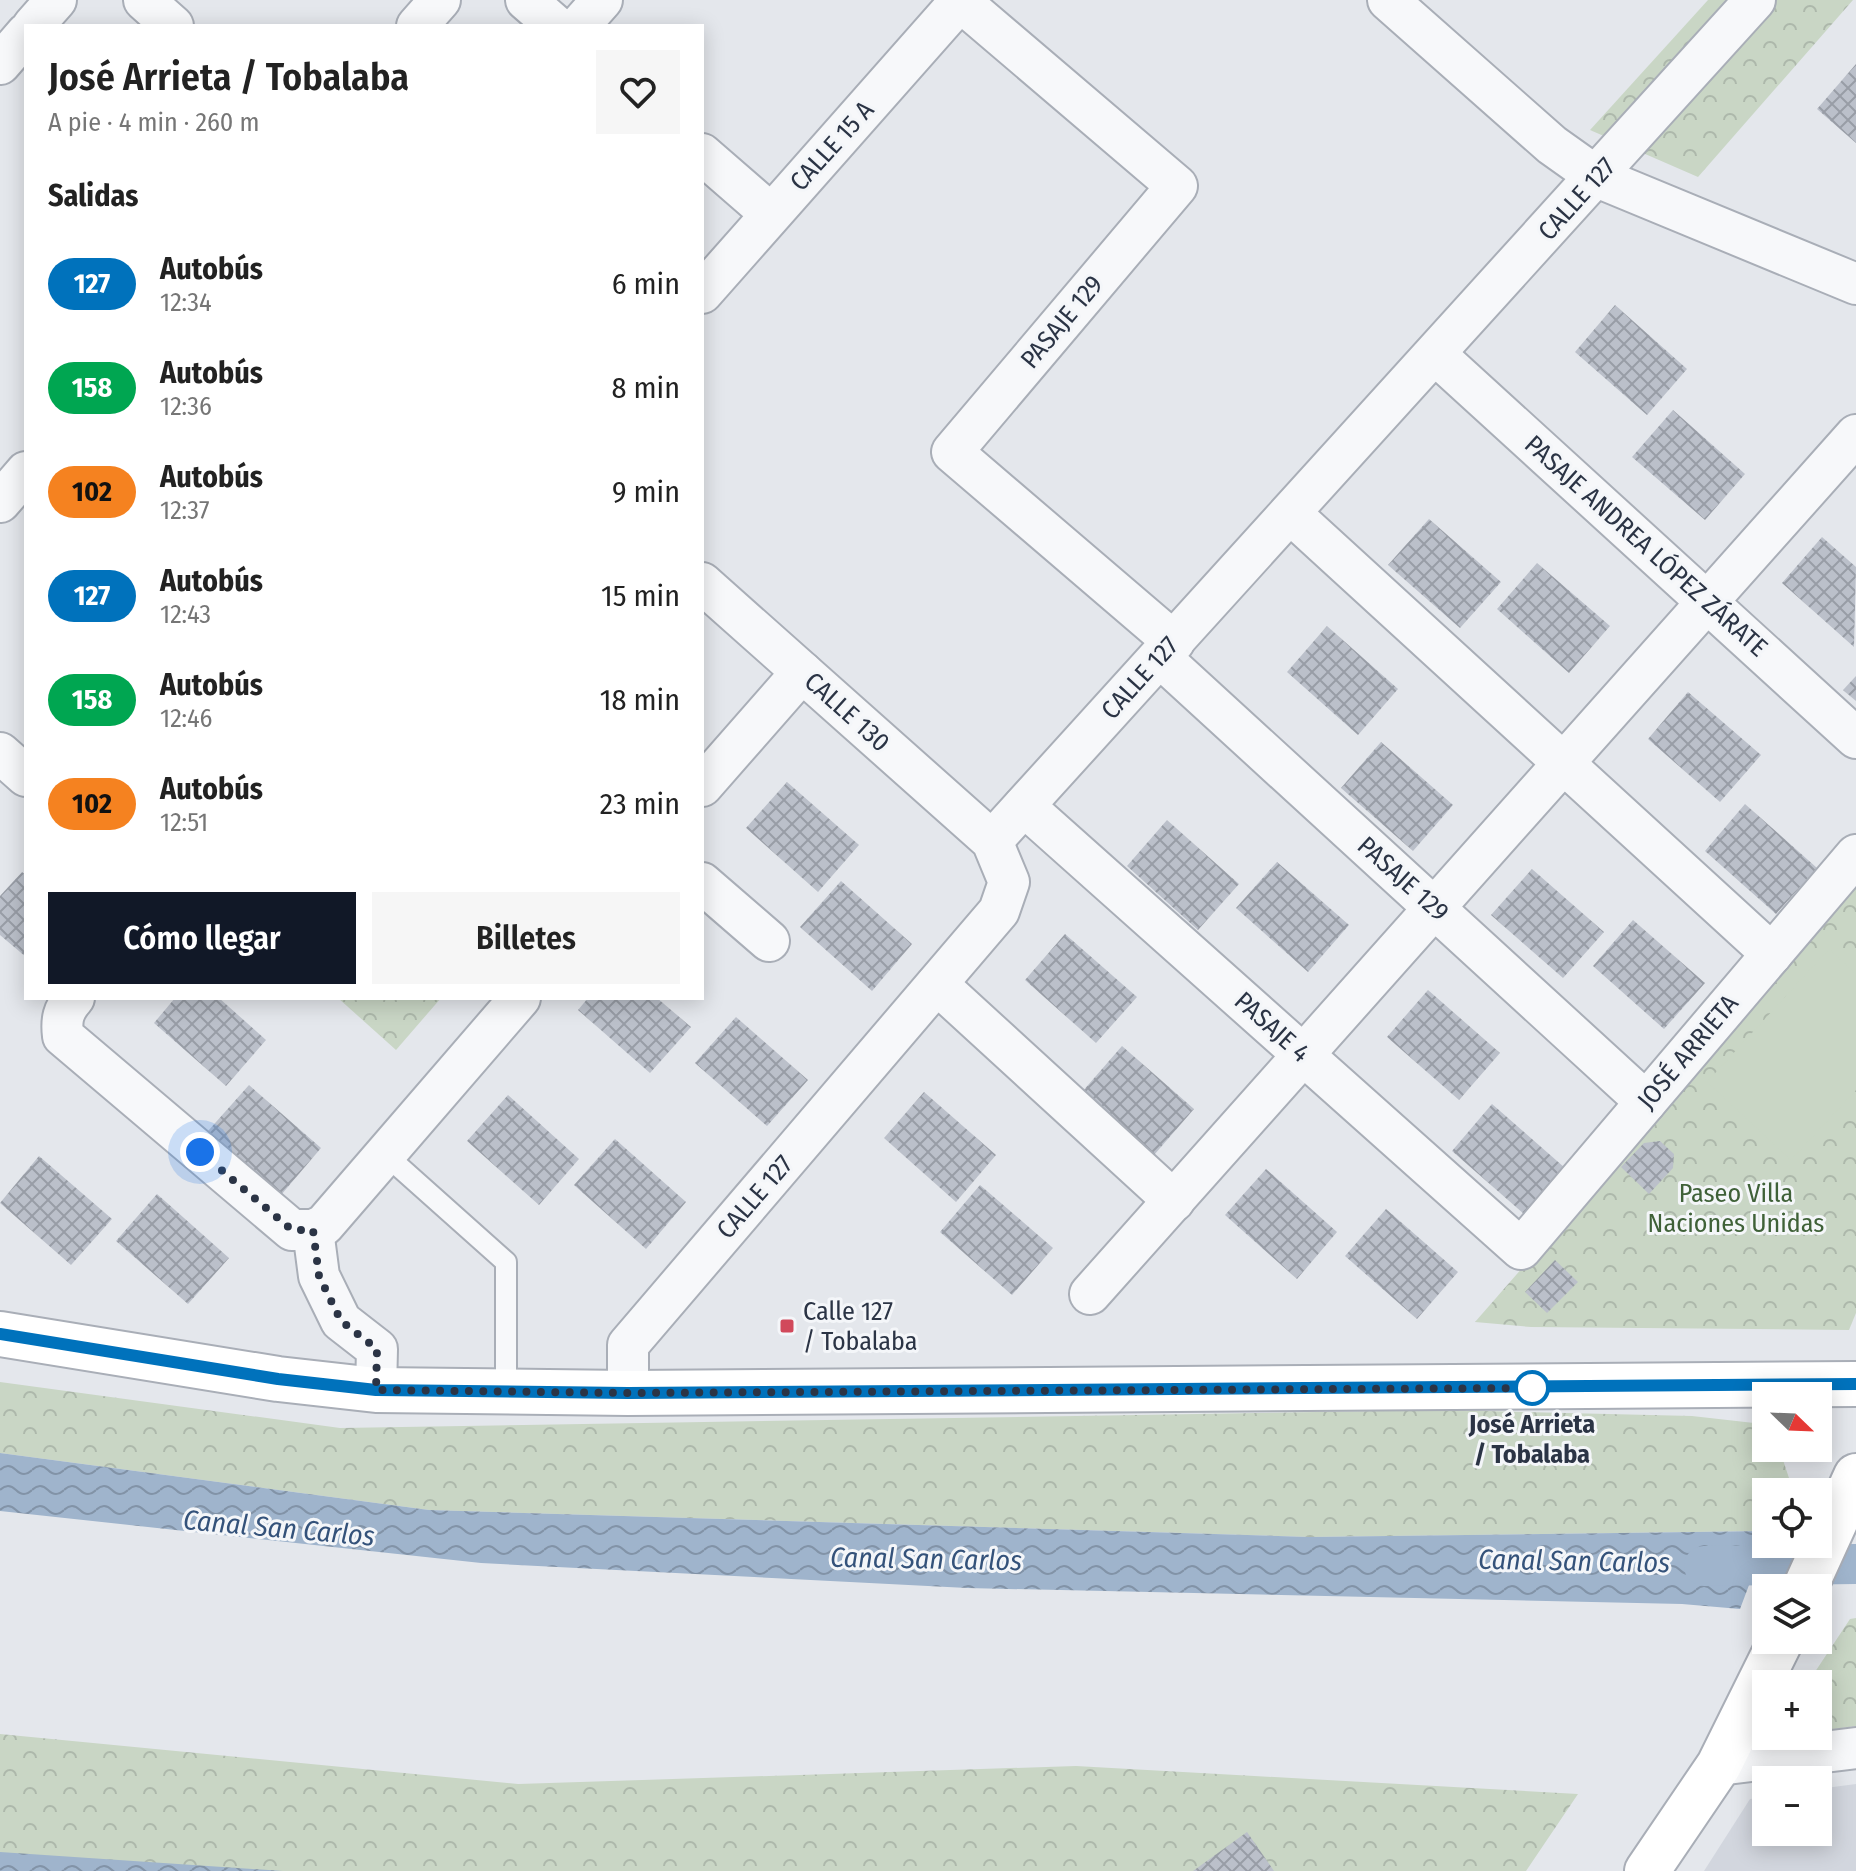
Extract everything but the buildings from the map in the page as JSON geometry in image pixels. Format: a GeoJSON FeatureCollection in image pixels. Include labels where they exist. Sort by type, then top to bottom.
{"type":"FeatureCollection","features":[{"type":"Feature","properties":{"kind":"main road"},"geometry":{"type":"LineString","coordinates":[[0,1334],[278,1379],[376,1390],[628,1393],[1856,1384]]}},
{"type":"Feature","properties":{"kind":"main road"},"geometry":{"type":"LineString","coordinates":[[1811,1574],[1856,1476]]}},
{"type":"Feature","properties":{"kind":"main road"},"geometry":{"type":"LineString","coordinates":[[1647,1871],[1719,1765],[1774,1654]]}},
{"type":"Feature","properties":{"kind":"street"},"geometry":{"type":"LineString","coordinates":[[35,24],[56,0]]}},
{"type":"Feature","properties":{"kind":"street"},"geometry":{"type":"LineString","coordinates":[[144,0],[171,24]]}},
{"type":"Feature","properties":{"kind":"street"},"geometry":{"type":"LineString","coordinates":[[419,24],[440,0]]}},
{"type":"Feature","properties":{"kind":"street"},"geometry":{"type":"LineString","coordinates":[[526,0],[554,24]]}},
{"type":"Feature","properties":{"kind":"street"},"geometry":{"type":"LineString","coordinates":[[581,24],[602,0]]}},
{"type":"Feature","properties":{"kind":"street"},"geometry":{"type":"LineString","coordinates":[[1388,0],[1552,145],[1597,177],[1856,284]]}},
{"type":"Feature","properties":{"kind":"street","name":"CALLE 127"},"geometry":{"type":"LineString","coordinates":[[628,1393],[628,1345],[999,911],[1009,882],[992,841],[1755,0]]}},
{"type":"Feature","properties":{"kind":"street","name":"CALLE 15 A"},"geometry":{"type":"LineString","coordinates":[[704,291],[961,1]]}},
{"type":"Feature","properties":{"kind":"street","name":"PASAJE 129"},"geometry":{"type":"LineString","coordinates":[[961,1],[1177,186],[952,452],[1167,649],[1435,908],[1646,1102]]}},
{"type":"Feature","properties":{"kind":"street"},"geometry":{"type":"LineString","coordinates":[[0,64],[24,36]]}},
{"type":"Feature","properties":{"kind":"street"},"geometry":{"type":"LineString","coordinates":[[704,156],[771,214]]}},
{"type":"Feature","properties":{"kind":"street","name":"PASAJE ANDREA LÓPEZ ZÁRATE"},"geometry":{"type":"LineString","coordinates":[[1435,354],[1856,738]]}},
{"type":"Feature","properties":{"kind":"street"},"geometry":{"type":"LineString","coordinates":[[1090,1294],[1856,435]]}},
{"type":"Feature","properties":{"kind":"street"},"geometry":{"type":"LineString","coordinates":[[0,502],[24,474]]}},
{"type":"Feature","properties":{"kind":"street"},"geometry":{"type":"LineString","coordinates":[[1290,513],[1772,954]]}},
{"type":"Feature","properties":{"kind":"street","name":"CALLE 130"},"geometry":{"type":"LineString","coordinates":[[704,585],[992,841]]}},
{"type":"Feature","properties":{"kind":"street"},"geometry":{"type":"LineString","coordinates":[[704,784],[802,672]]}},
{"type":"Feature","properties":{"kind":"street"},"geometry":{"type":"LineString","coordinates":[[0,753],[24,774]]}},
{"type":"Feature","properties":{"kind":"street","name":"PASAJE 4"},"geometry":{"type":"LineString","coordinates":[[1024,806],[1521,1249]]}},
{"type":"Feature","properties":{"kind":"street","name":"JOSÉ ARRIETA"},"geometry":{"type":"LineString","coordinates":[[1521,1249],[1856,855]]}},
{"type":"Feature","properties":{"kind":"street"},"geometry":{"type":"LineString","coordinates":[[704,885],[769,941]]}},
{"type":"Feature","properties":{"kind":"street"},"geometry":{"type":"LineString","coordinates":[[937,984],[1174,1201]]}},
{"type":"Feature","properties":{"kind":"street"},"geometry":{"type":"LineString","coordinates":[[72,1000],[65,1008],[61,1021],[63,1036],[292,1230],[313,1230],[324,1225],[518,1000]]}},
{"type":"Feature","properties":{"kind":"street"},"geometry":{"type":"LineString","coordinates":[[313,1230],[319,1276],[341,1321],[377,1349],[376,1390]]}},
{"type":"Feature","properties":{"kind":"street"},"geometry":{"type":"LineString","coordinates":[[1719,1765],[1856,1748]]}},
{"type":"Feature","properties":{"kind":"lane"},"geometry":{"type":"LineString","coordinates":[[386,1155],[506,1262],[506,1392]]}},
{"type":"Feature","properties":{"kind":"shaded area"},"geometry":{"type":"Polygon","coordinates":[[[1856,1784],[1856,1871],[1704,1871],[1750,1799],[1752,1846],[1832,1846],[1832,1787],[1856,1784]]]}},
{"type":"Feature","properties":{"kind":"green space"},"geometry":{"type":"Polygon","coordinates":[[[1708,0],[1853,0],[1698,177],[1590,130],[1708,0]]]}},
{"type":"Feature","properties":{"kind":"green space","name":"Paseo Villa Naciones Unidas"},"geometry":{"type":"Polygon","coordinates":[[[1856,886],[1856,1313],[1849,1330],[1531,1327],[1475,1322],[1856,886]]]}},
{"type":"Feature","properties":{"kind":"green space"},"geometry":{"type":"Polygon","coordinates":[[[1829,949],[1856,974],[1856,1090],[1791,1160],[1707,1082],[1829,949]]]}},
{"type":"Feature","properties":{"kind":"green space"},"geometry":{"type":"Polygon","coordinates":[[[340,1000],[439,1000],[396,1050],[340,1000]]]}},
{"type":"Feature","properties":{"kind":"green space"},"geometry":{"type":"Polygon","coordinates":[[[0,1382],[340,1428],[1443,1410],[1692,1416],[1752,1423],[1752,1462],[1784,1462],[1789,1478],[1752,1478],[1752,1531],[1309,1537],[429,1510],[0,1453],[0,1382]]]}},
{"type":"Feature","properties":{"kind":"green space"},"geometry":{"type":"Polygon","coordinates":[[[1856,1618],[1856,1726],[1832,1729],[1832,1670],[1816,1670],[1827,1654],[1832,1654],[1832,1646],[1850,1619],[1856,1618]]]}},
{"type":"Feature","properties":{"kind":"green space"},"geometry":{"type":"Polygon","coordinates":[[[0,1734],[518,1784],[1076,1766],[1578,1794],[1526,1871],[0,1871],[0,1734]]]}},
{"type":"Feature","properties":{"kind":"water"},"geometry":{"type":"Polygon","coordinates":[[[0,1453],[429,1510],[1309,1537],[1752,1531],[1752,1558],[1759,1558],[1740,1609],[1682,1604],[967,1588],[481,1563],[0,1511],[0,1453]]]}},
{"type":"Feature","properties":{"kind":"water"},"geometry":{"type":"Polygon","coordinates":[[[0,1852],[283,1871],[0,1871],[0,1852]]]}},
{"type":"Feature","properties":{"kind":"waterway","name":"Canal San Carlos"},"geometry":{"type":"LineString","coordinates":[[1704,1566],[1856,1564]]}},
{"type":"Feature","properties":{"kind":"bus line","name":"127"},"geometry":{"type":"LineString","coordinates":[[0,1334],[278,1379],[376,1390],[628,1393],[1856,1384]]}},
{"type":"Feature","properties":{"kind":"place","name":"Calle 127 / Tobalaba"},"geometry":{"type":"Point","coordinates":[787,1326]}},
{"type":"Feature","properties":{"kind":"place","name":"José Arrieta / Tobalaba"},"geometry":{"type":"Point","coordinates":[1532,1388]}},
{"type":"Feature","properties":{"kind":"route"},"geometry":{"type":"LineString","coordinates":[[200,1152],[292,1230],[313,1230],[319,1276],[341,1321],[377,1349],[376,1390],[628,1393],[1532,1388]]}}]}
